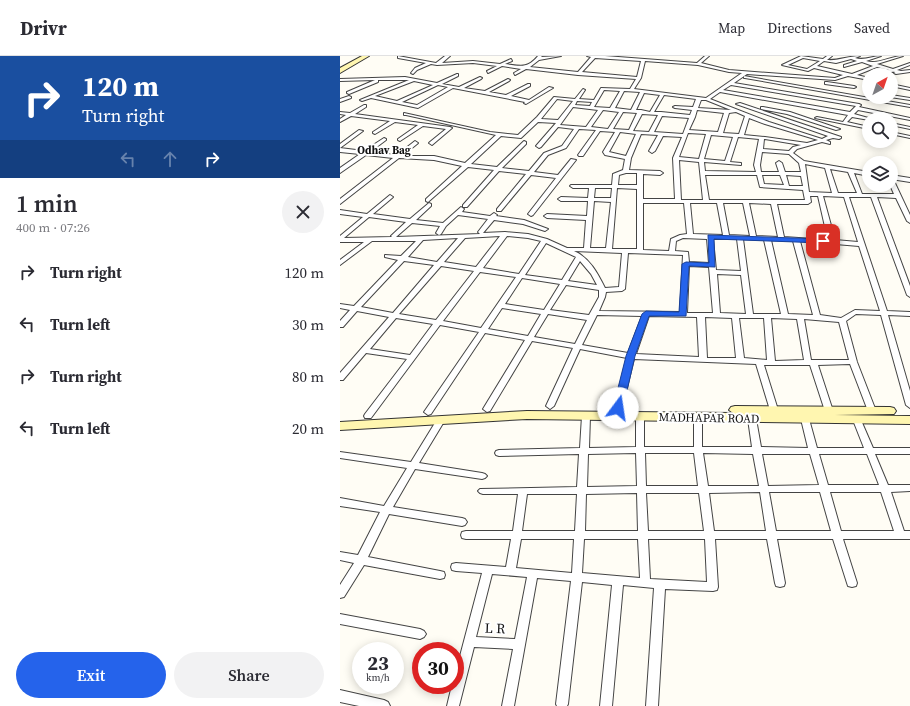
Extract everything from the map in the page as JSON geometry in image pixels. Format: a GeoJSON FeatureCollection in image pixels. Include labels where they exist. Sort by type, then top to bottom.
{"type":"FeatureCollection","features":[{"type":"Feature","properties":{"kind":"main road"},"geometry":{"type":"LineString","coordinates":[[340,66],[358,56]]}},
{"type":"Feature","properties":{"kind":"main road"},"geometry":{"type":"LineString","coordinates":[[340,71],[366,56]]}},
{"type":"Feature","properties":{"kind":"main road","name":"MADHAPAR ROAD"},"geometry":{"type":"LineString","coordinates":[[340,418],[550,406],[910,411]]}},
{"type":"Feature","properties":{"kind":"main road","name":"MADHAPAR ROAD"},"geometry":{"type":"LineString","coordinates":[[340,426],[527,414],[698,418],[910,420]]}},
{"type":"Feature","properties":{"kind":"street"},"geometry":{"type":"LineString","coordinates":[[437,64],[448,56]]}},
{"type":"Feature","properties":{"kind":"street"},"geometry":{"type":"LineString","coordinates":[[515,74],[539,58],[559,56]]}},
{"type":"Feature","properties":{"kind":"street"},"geometry":{"type":"LineString","coordinates":[[578,74],[591,56],[698,64],[718,70]]}},
{"type":"Feature","properties":{"kind":"street"},"geometry":{"type":"LineString","coordinates":[[698,64],[708,56]]}},
{"type":"Feature","properties":{"kind":"street"},"geometry":{"type":"LineString","coordinates":[[830,56],[822,61],[814,67],[808,70],[784,65],[803,57],[822,61],[832,62],[858,56]]}},
{"type":"Feature","properties":{"kind":"street"},"geometry":{"type":"LineString","coordinates":[[846,56],[884,68]]}},
{"type":"Feature","properties":{"kind":"street"},"geometry":{"type":"LineString","coordinates":[[845,66],[879,56]]}},
{"type":"Feature","properties":{"kind":"street"},"geometry":{"type":"LineString","coordinates":[[835,79],[850,75],[899,56],[910,60]]}},
{"type":"Feature","properties":{"kind":"street"},"geometry":{"type":"LineString","coordinates":[[399,57],[437,64],[473,62],[578,74],[639,78]]}},
{"type":"Feature","properties":{"kind":"street"},"geometry":{"type":"LineString","coordinates":[[488,72],[511,60]]}},
{"type":"Feature","properties":{"kind":"street"},"geometry":{"type":"LineString","coordinates":[[631,90],[639,81],[643,60]]}},
{"type":"Feature","properties":{"kind":"street"},"geometry":{"type":"LineString","coordinates":[[828,70],[836,65],[832,62]]}},
{"type":"Feature","properties":{"kind":"street"},"geometry":{"type":"LineString","coordinates":[[413,72],[416,69],[430,63]]}},
{"type":"Feature","properties":{"kind":"street"},"geometry":{"type":"LineString","coordinates":[[897,68],[910,64]]}},
{"type":"Feature","properties":{"kind":"street"},"geometry":{"type":"LineString","coordinates":[[814,67],[862,78]]}},
{"type":"Feature","properties":{"kind":"street"},"geometry":{"type":"LineString","coordinates":[[697,69],[835,79],[859,84]]}},
{"type":"Feature","properties":{"kind":"street"},"geometry":{"type":"LineString","coordinates":[[900,72],[910,71]]}},
{"type":"Feature","properties":{"kind":"street"},"geometry":{"type":"LineString","coordinates":[[708,99],[738,76],[745,73]]}},
{"type":"Feature","properties":{"kind":"street"},"geometry":{"type":"LineString","coordinates":[[397,103],[457,75]]}},
{"type":"Feature","properties":{"kind":"street"},"geometry":{"type":"LineString","coordinates":[[738,76],[862,97]]}},
{"type":"Feature","properties":{"kind":"street"},"geometry":{"type":"LineString","coordinates":[[340,80],[405,78],[530,101]]}},
{"type":"Feature","properties":{"kind":"street"},"geometry":{"type":"LineString","coordinates":[[460,88],[480,78]]}},
{"type":"Feature","properties":{"kind":"street"},"geometry":{"type":"LineString","coordinates":[[770,114],[777,110],[812,78]]}},
{"type":"Feature","properties":{"kind":"street"},"geometry":{"type":"LineString","coordinates":[[812,78],[854,87]]}},
{"type":"Feature","properties":{"kind":"street"},"geometry":{"type":"LineString","coordinates":[[340,102],[349,95],[383,79]]}},
{"type":"Feature","properties":{"kind":"street"},"geometry":{"type":"LineString","coordinates":[[362,100],[414,80]]}},
{"type":"Feature","properties":{"kind":"street"},"geometry":{"type":"LineString","coordinates":[[485,93],[508,80]]}},
{"type":"Feature","properties":{"kind":"street"},"geometry":{"type":"LineString","coordinates":[[848,94],[854,87],[862,82]]}},
{"type":"Feature","properties":{"kind":"street"},"geometry":{"type":"LineString","coordinates":[[729,83],[859,105],[844,123]]}},
{"type":"Feature","properties":{"kind":"street"},"geometry":{"type":"LineString","coordinates":[[507,97],[528,85]]}},
{"type":"Feature","properties":{"kind":"street"},"geometry":{"type":"LineString","coordinates":[[902,87],[910,86]]}},
{"type":"Feature","properties":{"kind":"street"},"geometry":{"type":"LineString","coordinates":[[375,133],[452,87]]}},
{"type":"Feature","properties":{"kind":"street"},"geometry":{"type":"LineString","coordinates":[[898,87],[910,89]]}},
{"type":"Feature","properties":{"kind":"street"},"geometry":{"type":"LineString","coordinates":[[522,105],[551,88]]}},
{"type":"Feature","properties":{"kind":"street"},"geometry":{"type":"LineString","coordinates":[[591,108],[603,89],[681,95],[708,99],[741,113],[826,141]]}},
{"type":"Feature","properties":{"kind":"street"},"geometry":{"type":"LineString","coordinates":[[744,105],[762,89]]}},
{"type":"Feature","properties":{"kind":"street"},"geometry":{"type":"LineString","coordinates":[[539,146],[558,124],[583,90]]}},
{"type":"Feature","properties":{"kind":"street"},"geometry":{"type":"LineString","coordinates":[[612,109],[623,90]]}},
{"type":"Feature","properties":{"kind":"street"},"geometry":{"type":"LineString","coordinates":[[633,111],[643,91]]}},
{"type":"Feature","properties":{"kind":"street"},"geometry":{"type":"LineString","coordinates":[[719,91],[862,117]]}},
{"type":"Feature","properties":{"kind":"street"},"geometry":{"type":"LineString","coordinates":[[544,92],[562,95]]}},
{"type":"Feature","properties":{"kind":"street"},"geometry":{"type":"LineString","coordinates":[[652,112],[663,93]]}},
{"type":"Feature","properties":{"kind":"street"},"geometry":{"type":"LineString","coordinates":[[672,114],[681,95]]}},
{"type":"Feature","properties":{"kind":"street"},"geometry":{"type":"LineString","coordinates":[[371,97],[418,106]]}},
{"type":"Feature","properties":{"kind":"street"},"geometry":{"type":"LineString","coordinates":[[898,97],[910,99]]}},
{"type":"Feature","properties":{"kind":"street"},"geometry":{"type":"LineString","coordinates":[[406,114],[520,137],[556,98],[595,101]]}},
{"type":"Feature","properties":{"kind":"street"},"geometry":{"type":"LineString","coordinates":[[678,202],[676,158],[700,98]]}},
{"type":"Feature","properties":{"kind":"street"},"geometry":{"type":"LineString","coordinates":[[838,129],[777,110],[738,104],[839,138]]}},
{"type":"Feature","properties":{"kind":"street"},"geometry":{"type":"LineString","coordinates":[[885,104],[910,112]]}},
{"type":"Feature","properties":{"kind":"street"},"geometry":{"type":"LineString","coordinates":[[898,104],[910,106]]}},
{"type":"Feature","properties":{"kind":"street"},"geometry":{"type":"LineString","coordinates":[[340,121],[364,106]]}},
{"type":"Feature","properties":{"kind":"street"},"geometry":{"type":"LineString","coordinates":[[572,106],[652,112],[692,117]]}},
{"type":"Feature","properties":{"kind":"street"},"geometry":{"type":"LineString","coordinates":[[675,107],[741,113]]}},
{"type":"Feature","properties":{"kind":"street"},"geometry":{"type":"LineString","coordinates":[[588,128],[602,108]]}},
{"type":"Feature","properties":{"kind":"street"},"geometry":{"type":"LineString","coordinates":[[856,108],[910,119]]}},
{"type":"Feature","properties":{"kind":"street"},"geometry":{"type":"LineString","coordinates":[[610,130],[622,110]]}},
{"type":"Feature","properties":{"kind":"street"},"geometry":{"type":"LineString","coordinates":[[630,132],[641,111]]}},
{"type":"Feature","properties":{"kind":"street"},"geometry":{"type":"LineString","coordinates":[[340,112],[393,121],[450,128],[432,143]]}},
{"type":"Feature","properties":{"kind":"street"},"geometry":{"type":"LineString","coordinates":[[720,134],[727,112]]}},
{"type":"Feature","properties":{"kind":"street"},"geometry":{"type":"LineString","coordinates":[[651,133],[660,113]]}},
{"type":"Feature","properties":{"kind":"street"},"geometry":{"type":"LineString","coordinates":[[788,113],[862,127]]}},
{"type":"Feature","properties":{"kind":"street"},"geometry":{"type":"LineString","coordinates":[[723,175],[725,163],[748,115]]}},
{"type":"Feature","properties":{"kind":"street"},"geometry":{"type":"LineString","coordinates":[[537,120],[578,127],[630,132],[661,134],[710,133],[738,135],[808,145]]}},
{"type":"Feature","properties":{"kind":"street"},"geometry":{"type":"LineString","coordinates":[[767,122],[764,138],[759,150],[757,165],[762,186],[787,187],[820,194],[899,196]]}},
{"type":"Feature","properties":{"kind":"street"},"geometry":{"type":"LineString","coordinates":[[400,140],[422,124]]}},
{"type":"Feature","properties":{"kind":"street"},"geometry":{"type":"LineString","coordinates":[[790,153],[795,148],[826,141],[830,135],[838,129],[850,124]]}},
{"type":"Feature","properties":{"kind":"street"},"geometry":{"type":"LineString","coordinates":[[898,126],[910,129]]}},
{"type":"Feature","properties":{"kind":"street"},"geometry":{"type":"LineString","coordinates":[[481,232],[491,218],[546,154],[564,147],[578,127]]}},
{"type":"Feature","properties":{"kind":"street"},"geometry":{"type":"LineString","coordinates":[[581,155],[599,129]]}},
{"type":"Feature","properties":{"kind":"street"},"geometry":{"type":"LineString","coordinates":[[901,138],[910,129]]}},
{"type":"Feature","properties":{"kind":"street"},"geometry":{"type":"LineString","coordinates":[[340,146],[361,131]]}},
{"type":"Feature","properties":{"kind":"street"},"geometry":{"type":"LineString","coordinates":[[618,131],[606,152],[607,154],[628,158]]}},
{"type":"Feature","properties":{"kind":"street"},"geometry":{"type":"LineString","coordinates":[[626,171],[628,158],[639,132]]}},
{"type":"Feature","properties":{"kind":"street"},"geometry":{"type":"LineString","coordinates":[[706,202],[700,160],[710,133]]}},
{"type":"Feature","properties":{"kind":"street"},"geometry":{"type":"LineString","coordinates":[[394,236],[411,221],[466,165],[500,134]]}},
{"type":"Feature","properties":{"kind":"street"},"geometry":{"type":"LineString","coordinates":[[652,151],[661,134]]}},
{"type":"Feature","properties":{"kind":"street"},"geometry":{"type":"LineString","coordinates":[[898,136],[901,138],[910,137]]}},
{"type":"Feature","properties":{"kind":"street"},"geometry":{"type":"LineString","coordinates":[[340,171],[384,139]]}},
{"type":"Feature","properties":{"kind":"street"},"geometry":{"type":"LineString","coordinates":[[340,202],[415,143]]}},
{"type":"Feature","properties":{"kind":"street"},"geometry":{"type":"LineString","coordinates":[[439,233],[444,225],[458,213],[524,143]]}},
{"type":"Feature","properties":{"kind":"street"},"geometry":{"type":"LineString","coordinates":[[340,150],[409,158],[434,158],[466,165],[560,177]]}},
{"type":"Feature","properties":{"kind":"street"},"geometry":{"type":"LineString","coordinates":[[759,150],[790,153],[802,162],[826,168],[862,173]]}},
{"type":"Feature","properties":{"kind":"street"},"geometry":{"type":"LineString","coordinates":[[676,158],[739,164]]}},
{"type":"Feature","properties":{"kind":"street"},"geometry":{"type":"LineString","coordinates":[[524,222],[573,160]]}},
{"type":"Feature","properties":{"kind":"street"},"geometry":{"type":"LineString","coordinates":[[640,201],[808,202],[802,162]]}},
{"type":"Feature","properties":{"kind":"street"},"geometry":{"type":"LineString","coordinates":[[779,164],[787,187]]}},
{"type":"Feature","properties":{"kind":"street"},"geometry":{"type":"LineString","coordinates":[[826,168],[834,194]]}},
{"type":"Feature","properties":{"kind":"street"},"geometry":{"type":"LineString","coordinates":[[609,251],[616,174],[626,171],[660,173]]}},
{"type":"Feature","properties":{"kind":"street"},"geometry":{"type":"LineString","coordinates":[[640,172],[640,250]]}},
{"type":"Feature","properties":{"kind":"street"},"geometry":{"type":"LineString","coordinates":[[851,172],[860,195]]}},
{"type":"Feature","properties":{"kind":"street"},"geometry":{"type":"LineString","coordinates":[[703,173],[723,175],[759,173],[804,174]]}},
{"type":"Feature","properties":{"kind":"street"},"geometry":{"type":"LineString","coordinates":[[898,178],[910,180]]}},
{"type":"Feature","properties":{"kind":"street"},"geometry":{"type":"LineString","coordinates":[[573,186],[640,187]]}},
{"type":"Feature","properties":{"kind":"street"},"geometry":{"type":"LineString","coordinates":[[587,250],[592,186]]}},
{"type":"Feature","properties":{"kind":"street"},"geometry":{"type":"LineString","coordinates":[[897,192],[910,221]]}},
{"type":"Feature","properties":{"kind":"street"},"geometry":{"type":"LineString","coordinates":[[820,194],[832,242]]}},
{"type":"Feature","properties":{"kind":"street"},"geometry":{"type":"LineString","coordinates":[[846,195],[884,313],[910,405]]}},
{"type":"Feature","properties":{"kind":"street"},"geometry":{"type":"LineString","coordinates":[[874,195],[910,295]]}},
{"type":"Feature","properties":{"kind":"street"},"geometry":{"type":"LineString","coordinates":[[341,239],[390,197]]}},
{"type":"Feature","properties":{"kind":"street"},"geometry":{"type":"LineString","coordinates":[[561,199],[613,200]]}},
{"type":"Feature","properties":{"kind":"street"},"geometry":{"type":"LineString","coordinates":[[687,202],[690,236]]}},
{"type":"Feature","properties":{"kind":"street"},"geometry":{"type":"LineString","coordinates":[[720,202],[726,237]]}},
{"type":"Feature","properties":{"kind":"street"},"geometry":{"type":"LineString","coordinates":[[746,202],[753,238]]}},
{"type":"Feature","properties":{"kind":"street"},"geometry":{"type":"LineString","coordinates":[[774,202],[782,238]]}},
{"type":"Feature","properties":{"kind":"street"},"geometry":{"type":"LineString","coordinates":[[340,212],[444,225]]}},
{"type":"Feature","properties":{"kind":"street"},"geometry":{"type":"LineString","coordinates":[[458,213],[524,222],[545,229]]}},
{"type":"Feature","properties":{"kind":"street"},"geometry":{"type":"LineString","coordinates":[[547,216],[590,218]]}},
{"type":"Feature","properties":{"kind":"street"},"geometry":{"type":"LineString","coordinates":[[341,239],[370,240],[506,234],[528,236],[545,240],[580,256],[594,273],[602,289],[594,315],[577,347],[550,406]]}},
{"type":"Feature","properties":{"kind":"street"},"geometry":{"type":"LineString","coordinates":[[368,416],[506,234]]}},
{"type":"Feature","properties":{"kind":"street"},"geometry":{"type":"LineString","coordinates":[[340,378],[463,236]]}},
{"type":"Feature","properties":{"kind":"street"},"geometry":{"type":"LineString","coordinates":[[672,252],[673,240],[682,236],[782,238],[862,244]]}},
{"type":"Feature","properties":{"kind":"street"},"geometry":{"type":"LineString","coordinates":[[710,237],[717,315]]}},
{"type":"Feature","properties":{"kind":"street"},"geometry":{"type":"LineString","coordinates":[[340,325],[422,238]]}},
{"type":"Feature","properties":{"kind":"street"},"geometry":{"type":"LineString","coordinates":[[740,238],[750,316]]}},
{"type":"Feature","properties":{"kind":"street"},"geometry":{"type":"LineString","coordinates":[[767,238],[785,317]]}},
{"type":"Feature","properties":{"kind":"street"},"geometry":{"type":"LineString","coordinates":[[796,239],[817,318]]}},
{"type":"Feature","properties":{"kind":"street"},"geometry":{"type":"LineString","coordinates":[[340,263],[370,240]]}},
{"type":"Feature","properties":{"kind":"street"},"geometry":{"type":"LineString","coordinates":[[428,412],[545,240]]}},
{"type":"Feature","properties":{"kind":"street"},"geometry":{"type":"LineString","coordinates":[[567,249],[609,251],[640,250],[686,253],[683,315]]}},
{"type":"Feature","properties":{"kind":"street"},"geometry":{"type":"LineString","coordinates":[[387,256],[602,289],[622,289],[625,251]]}},
{"type":"Feature","properties":{"kind":"street"},"geometry":{"type":"LineString","coordinates":[[487,409],[580,256]]}},
{"type":"Feature","properties":{"kind":"street"},"geometry":{"type":"LineString","coordinates":[[686,264],[744,273]]}},
{"type":"Feature","properties":{"kind":"street"},"geometry":{"type":"LineString","coordinates":[[340,306],[631,356],[771,362],[853,362]]}},
{"type":"Feature","properties":{"kind":"street"},"geometry":{"type":"LineString","coordinates":[[500,306],[545,312],[594,315],[717,315],[800,317],[842,320],[849,314],[855,312],[910,314]]}},
{"type":"Feature","properties":{"kind":"street"},"geometry":{"type":"LineString","coordinates":[[618,408],[631,356],[646,314]]}},
{"type":"Feature","properties":{"kind":"street"},"geometry":{"type":"LineString","coordinates":[[701,315],[703,360]]}},
{"type":"Feature","properties":{"kind":"street"},"geometry":{"type":"LineString","coordinates":[[735,316],[740,360]]}},
{"type":"Feature","properties":{"kind":"street"},"geometry":{"type":"LineString","coordinates":[[766,316],[771,362]]}},
{"type":"Feature","properties":{"kind":"street"},"geometry":{"type":"LineString","coordinates":[[800,317],[810,363],[829,411]]}},
{"type":"Feature","properties":{"kind":"street"},"geometry":{"type":"LineString","coordinates":[[842,320],[853,362],[872,411]]}},
{"type":"Feature","properties":{"kind":"street"},"geometry":{"type":"LineString","coordinates":[[364,350],[412,358]]}},
{"type":"Feature","properties":{"kind":"street"},"geometry":{"type":"LineString","coordinates":[[759,361],[774,410]]}},
{"type":"Feature","properties":{"kind":"street"},"geometry":{"type":"LineString","coordinates":[[564,705],[577,577],[586,416]]}},
{"type":"Feature","properties":{"kind":"street"},"geometry":{"type":"LineString","coordinates":[[640,417],[645,583]]}},
{"type":"Feature","properties":{"kind":"street"},"geometry":{"type":"LineString","coordinates":[[456,567],[618,581],[713,587],[710,535],[698,452],[698,418]]}},
{"type":"Feature","properties":{"kind":"street"},"geometry":{"type":"LineString","coordinates":[[752,418],[780,583]]}},
{"type":"Feature","properties":{"kind":"street"},"geometry":{"type":"LineString","coordinates":[[805,419],[852,583]]}},
{"type":"Feature","properties":{"kind":"street"},"geometry":{"type":"LineString","coordinates":[[340,594],[361,560],[386,510],[441,420]]}},
{"type":"Feature","properties":{"kind":"street"},"geometry":{"type":"LineString","coordinates":[[466,535],[905,535],[858,420]]}},
{"type":"Feature","properties":{"kind":"street"},"geometry":{"type":"LineString","coordinates":[[499,453],[640,450],[698,452],[910,451]]}},
{"type":"Feature","properties":{"kind":"street"},"geometry":{"type":"LineString","coordinates":[[340,455],[482,476]]}},
{"type":"Feature","properties":{"kind":"street"},"geometry":{"type":"LineString","coordinates":[[483,491],[910,488]]}},
{"type":"Feature","properties":{"kind":"street"},"geometry":{"type":"LineString","coordinates":[[510,572],[524,491]]}},
{"type":"Feature","properties":{"kind":"street"},"geometry":{"type":"LineString","coordinates":[[340,502],[462,522]]}},
{"type":"Feature","properties":{"kind":"street"},"geometry":{"type":"LineString","coordinates":[[340,556],[440,575]]}},
{"type":"Feature","properties":{"kind":"street"},"geometry":{"type":"LineString","coordinates":[[453,706],[488,570]]}},
{"type":"Feature","properties":{"kind":"street"},"geometry":{"type":"LineString","coordinates":[[508,706],[533,574]]}},
{"type":"Feature","properties":{"kind":"street"},"geometry":{"type":"LineString","coordinates":[[606,706],[618,581]]}},
{"type":"Feature","properties":{"kind":"street"},"geometry":{"type":"LineString","coordinates":[[652,706],[660,584]]}},
{"type":"Feature","properties":{"kind":"street"},"geometry":{"type":"LineString","coordinates":[[340,619],[420,634]]}},
{"type":"Feature","properties":{"kind":"street","name":"L R"},"geometry":{"type":"LineString","coordinates":[[470,642],[520,644]]}},
{"type":"Feature","properties":{"kind":"street"},"geometry":{"type":"LineString","coordinates":[[341,698],[384,706]]}},
{"type":"Feature","properties":{"kind":"district","name":"Odhav Bag"},"geometry":{"type":"Point","coordinates":[384,150]}},
{"type":"Feature","properties":{"kind":"route"},"geometry":{"type":"LineString","coordinates":[[618,408],[631,356],[646,314],[683,315],[686,264],[713,265],[710,237],[823,241]]}}]}
